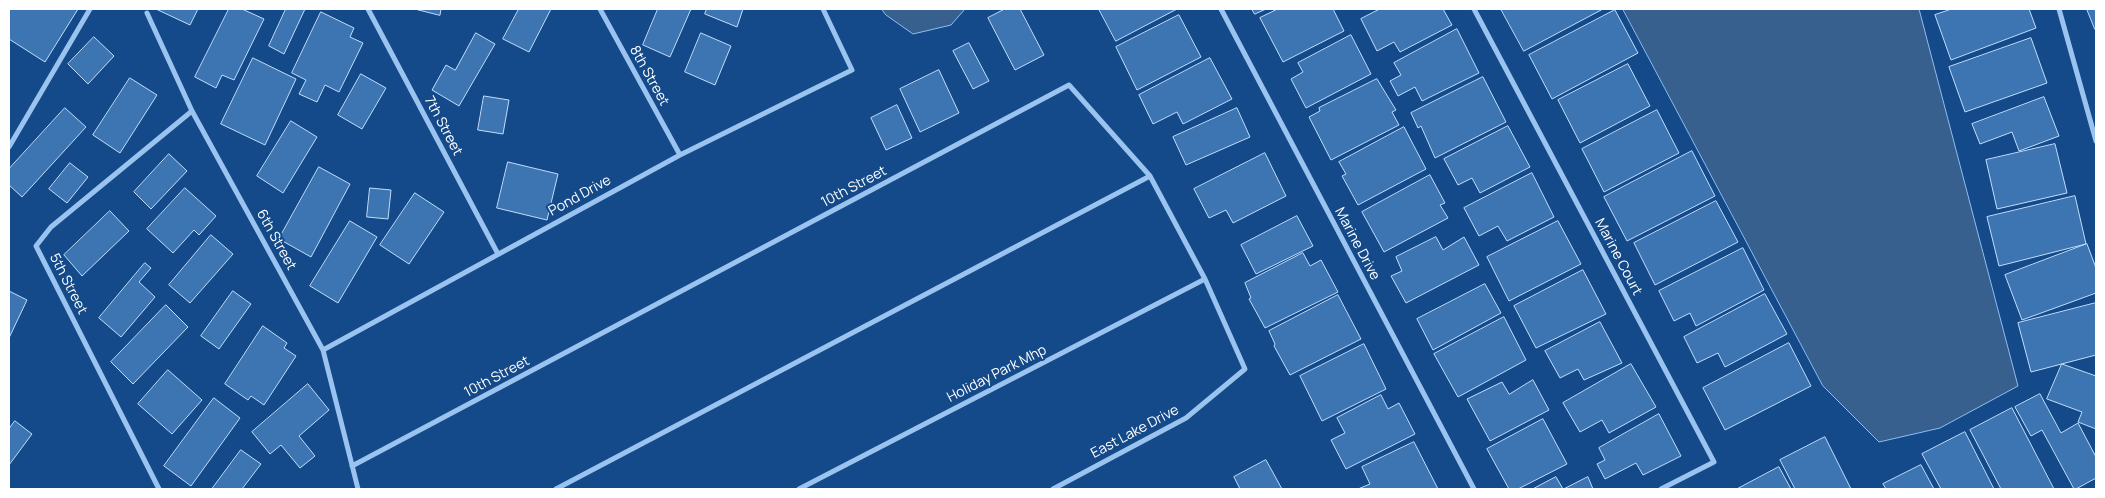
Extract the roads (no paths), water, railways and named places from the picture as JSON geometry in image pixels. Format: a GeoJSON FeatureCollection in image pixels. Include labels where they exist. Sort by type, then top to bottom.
{"type":"FeatureCollection","features":[{"type":"Feature","properties":{"kind":"street"},"geometry":{"type":"LineString","coordinates":[[9,147],[90,9]]}},
{"type":"Feature","properties":{"kind":"street","name":"7th Street"},"geometry":{"type":"LineString","coordinates":[[368,9],[498,254]]}},
{"type":"Feature","properties":{"kind":"street","name":"8th Street"},"geometry":{"type":"LineString","coordinates":[[600,9],[680,154]]}},
{"type":"Feature","properties":{"kind":"street","name":"Pond Drive"},"geometry":{"type":"LineString","coordinates":[[324,350],[680,154],[852,70],[822,9]]}},
{"type":"Feature","properties":{"kind":"street","name":"Marine Drive"},"geometry":{"type":"LineString","coordinates":[[1221,9],[1474,489]]}},
{"type":"Feature","properties":{"kind":"street","name":"Marine Court"},"geometry":{"type":"LineString","coordinates":[[1474,9],[1714,462],[1660,489]]}},
{"type":"Feature","properties":{"kind":"street"},"geometry":{"type":"LineString","coordinates":[[2059,9],[2096,140]]}},
{"type":"Feature","properties":{"kind":"street","name":"6th Street"},"geometry":{"type":"LineString","coordinates":[[147,13],[192,111],[324,350],[358,488]]}},
{"type":"Feature","properties":{"kind":"street","name":"10th Street"},"geometry":{"type":"LineString","coordinates":[[352,466],[1069,85],[1150,176],[1206,280],[1245,369]]}},
{"type":"Feature","properties":{"kind":"street","name":"5th Street"},"geometry":{"type":"LineString","coordinates":[[158,489],[36,246],[51,227],[192,111]]}},
{"type":"Feature","properties":{"kind":"street"},"geometry":{"type":"LineString","coordinates":[[556,489],[1150,176]]}},
{"type":"Feature","properties":{"kind":"street","name":"Holiday Park Mhp"},"geometry":{"type":"LineString","coordinates":[[799,489],[1206,280]]}},
{"type":"Feature","properties":{"kind":"street","name":"East Lake Drive"},"geometry":{"type":"LineString","coordinates":[[1053,489],[1186,418],[1245,369]]}},
{"type":"Feature","properties":{"kind":"water"},"geometry":{"type":"Polygon","coordinates":[[[882,9],[965,9],[951,25],[913,34],[886,15],[882,9]]]}},
{"type":"Feature","properties":{"kind":"water"},"geometry":{"type":"Polygon","coordinates":[[[1623,9],[1919,9],[2018,386],[1940,428],[1879,442],[1823,386],[1623,9]]]}}]}
